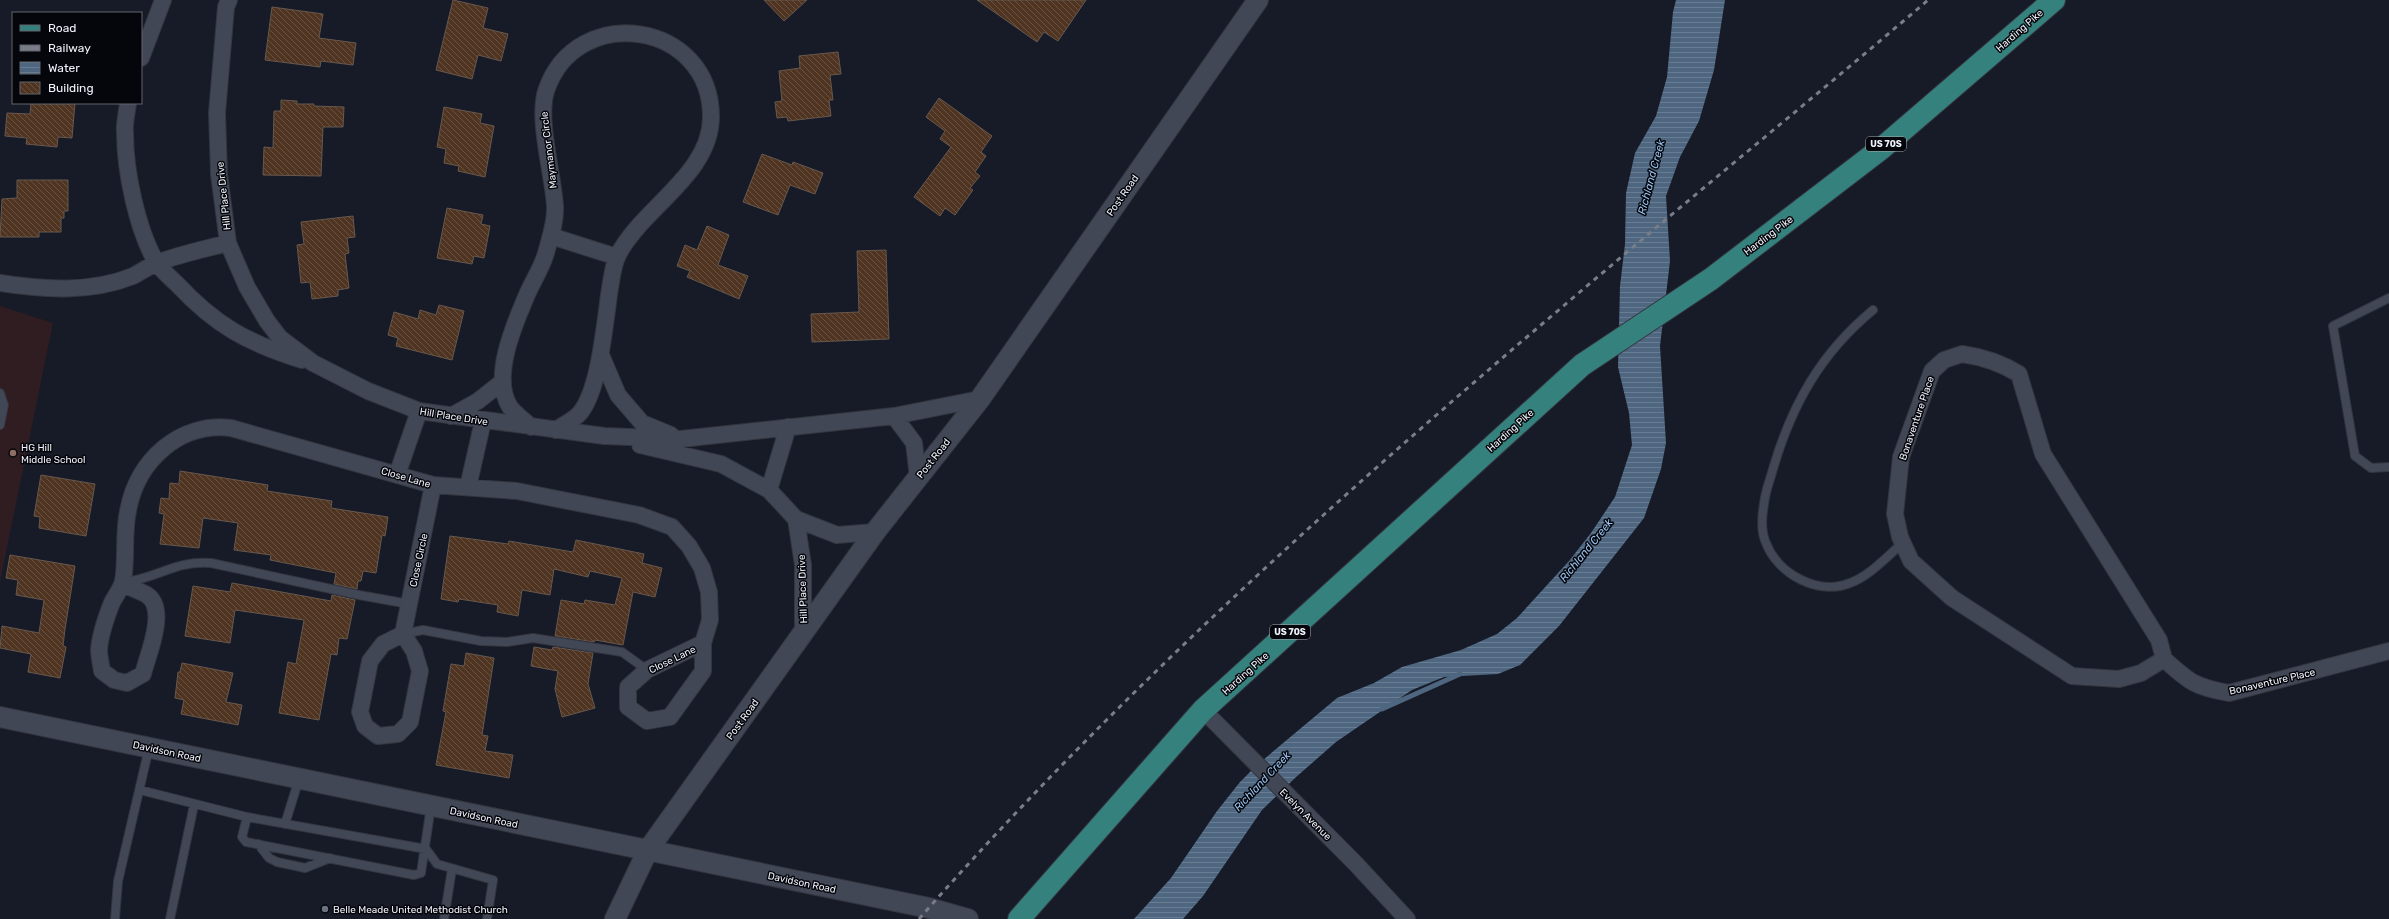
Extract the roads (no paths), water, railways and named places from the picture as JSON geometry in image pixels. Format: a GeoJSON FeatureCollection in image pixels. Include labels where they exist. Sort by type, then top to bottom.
{"type":"FeatureCollection","features":[{"type":"Feature","properties":{"kind":"main road","name":"Harding Pike"},"geometry":{"type":"LineString","coordinates":[[1019,919],[1203,710],[1582,365],[1711,279],[1882,148],[2054,0]]}},
{"type":"Feature","properties":{"kind":"street"},"geometry":{"type":"LineString","coordinates":[[142,55],[163,0]]}},
{"type":"Feature","properties":{"kind":"street","name":"Hill Place Drive"},"geometry":{"type":"LineString","coordinates":[[229,0],[226,7],[217,113],[219,174],[228,243],[247,287],[267,321],[280,338],[313,363],[368,392],[419,411],[483,421],[604,436],[681,439],[894,416],[980,399]]}},
{"type":"Feature","properties":{"kind":"street","name":"Post Road"},"geometry":{"type":"LineString","coordinates":[[615,919],[648,850],[803,635],[875,532],[980,399],[1258,0]]}},
{"type":"Feature","properties":{"kind":"street","name":"Maymanor Circle"},"geometry":{"type":"LineString","coordinates":[[531,427],[510,407],[502,382],[511,334],[527,295],[544,261],[551,236],[555,209],[543,108],[546,92],[552,78],[574,51],[590,40],[608,34],[631,32],[649,34],[683,52],[694,64],[707,93],[711,119],[708,139],[700,156],[692,168],[630,235],[617,257],[605,320],[601,355],[590,391],[580,413],[556,430]]}},
{"type":"Feature","properties":{"kind":"street","name":"Hill Place Drive"},"geometry":{"type":"LineString","coordinates":[[128,104],[124,132],[128,168],[145,235],[156,263],[194,302],[237,335],[277,352],[313,363]]}},
{"type":"Feature","properties":{"kind":"street"},"geometry":{"type":"LineString","coordinates":[[551,236],[617,257]]}},
{"type":"Feature","properties":{"kind":"street"},"geometry":{"type":"LineString","coordinates":[[0,283],[29,288],[67,289],[103,284],[132,276],[156,263],[228,243]]}},
{"type":"Feature","properties":{"kind":"street","name":"Bonaventure Place"},"geometry":{"type":"LineString","coordinates":[[2164,659],[2141,673],[2119,678],[2072,676],[1952,598],[1911,561],[1903,543],[1895,514],[1901,457],[1932,371],[1944,360],[1962,354],[1982,357],[2005,366],[2019,374],[2043,454],[2159,640],[2164,659],[2189,682],[2209,690],[2229,693],[2389,651]]}},
{"type":"Feature","properties":{"kind":"street","name":"Maymanor Circle"},"geometry":{"type":"LineString","coordinates":[[601,355],[618,395],[642,423],[681,439]]}},
{"type":"Feature","properties":{"kind":"street"},"geometry":{"type":"LineString","coordinates":[[451,416],[478,401],[502,382]]}},
{"type":"Feature","properties":{"kind":"street"},"geometry":{"type":"LineString","coordinates":[[397,475],[419,411]]}},
{"type":"Feature","properties":{"kind":"street"},"geometry":{"type":"LineString","coordinates":[[894,416],[914,443],[918,478]]}},
{"type":"Feature","properties":{"kind":"street"},"geometry":{"type":"LineString","coordinates":[[468,487],[483,421]]}},
{"type":"Feature","properties":{"kind":"street","name":"Close Lane"},"geometry":{"type":"LineString","coordinates":[[122,582],[126,586],[147,595],[155,603],[157,619],[143,674],[127,684],[114,680],[102,671],[99,650],[111,604],[122,582],[128,510],[138,482],[151,461],[163,448],[179,436],[197,429],[215,426],[231,428],[433,485],[517,491],[600,506],[639,515],[672,527],[689,546],[702,568],[708,592],[710,620],[703,643],[703,671],[670,717],[647,721],[628,707],[628,687],[647,670],[703,643]]}},
{"type":"Feature","properties":{"kind":"street"},"geometry":{"type":"LineString","coordinates":[[769,490],[788,427]]}},
{"type":"Feature","properties":{"kind":"street","name":"Hill Place Drive"},"geometry":{"type":"LineString","coordinates":[[604,436],[721,464],[769,490],[796,519],[836,535],[875,532]]}},
{"type":"Feature","properties":{"kind":"street","name":"Close Circle"},"geometry":{"type":"LineString","coordinates":[[403,634],[433,485]]}},
{"type":"Feature","properties":{"kind":"street","name":"Hill Place Drive"},"geometry":{"type":"LineString","coordinates":[[796,519],[803,565],[803,635]]}},
{"type":"Feature","properties":{"kind":"street"},"geometry":{"type":"LineString","coordinates":[[403,634],[414,651],[420,671],[410,722],[398,734],[378,736],[365,726],[360,712],[370,661],[383,644],[403,634]]}},
{"type":"Feature","properties":{"kind":"street","name":"Evelyn Avenue"},"geometry":{"type":"LineString","coordinates":[[1203,710],[1355,863],[1407,919]]}},
{"type":"Feature","properties":{"kind":"street","name":"Davidson Road"},"geometry":{"type":"LineString","coordinates":[[0,717],[929,908],[968,919]]}},
{"type":"Feature","properties":{"kind":"lane"},"geometry":{"type":"LineString","coordinates":[[2389,298],[2333,326],[2355,456],[2371,468],[2389,467]]}},
{"type":"Feature","properties":{"kind":"lane"},"geometry":{"type":"LineString","coordinates":[[1873,310],[1839,341],[1799,400],[1784,432],[1764,503],[1763,527],[1766,543],[1778,562],[1796,577],[1814,586],[1834,587],[1850,583],[1866,573],[1903,543]]}},
{"type":"Feature","properties":{"kind":"lane"},"geometry":{"type":"LineString","coordinates":[[0,393],[4,405],[0,424]]}},
{"type":"Feature","properties":{"kind":"lane"},"geometry":{"type":"LineString","coordinates":[[122,582],[142,580],[166,568],[189,562],[199,562],[409,604]]}},
{"type":"Feature","properties":{"kind":"lane"},"geometry":{"type":"LineString","coordinates":[[403,634],[423,630],[481,641],[507,642],[533,638],[622,652],[647,670]]}},
{"type":"Feature","properties":{"kind":"lane"},"geometry":{"type":"LineString","coordinates":[[115,919],[118,881],[149,748]]}},
{"type":"Feature","properties":{"kind":"lane"},"geometry":{"type":"LineString","coordinates":[[285,824],[299,778]]}},
{"type":"Feature","properties":{"kind":"lane"},"geometry":{"type":"LineString","coordinates":[[140,790],[194,805],[246,817],[426,849],[437,864],[493,880],[487,919]]}},
{"type":"Feature","properties":{"kind":"lane"},"geometry":{"type":"LineString","coordinates":[[170,919],[194,805]]}},
{"type":"Feature","properties":{"kind":"lane"},"geometry":{"type":"LineString","coordinates":[[246,817],[241,834],[243,840],[414,876],[421,873],[426,849],[431,806]]}},
{"type":"Feature","properties":{"kind":"lane"},"geometry":{"type":"LineString","coordinates":[[258,844],[269,858],[277,862],[305,868],[330,858]]}},
{"type":"Feature","properties":{"kind":"lane"},"geometry":{"type":"LineString","coordinates":[[444,919],[452,868]]}},
{"type":"Feature","properties":{"kind":"water"},"geometry":{"type":"Polygon","coordinates":[[[1676,0],[1725,0],[1714,70],[1699,121],[1680,157],[1666,196],[1670,261],[1660,346],[1666,443],[1661,469],[1644,518],[1559,626],[1520,665],[1498,674],[1444,677],[1412,690],[1336,742],[1295,778],[1262,810],[1203,896],[1183,919],[1134,919],[1171,878],[1217,811],[1240,782],[1257,765],[1337,698],[1374,683],[1402,667],[1461,650],[1497,634],[1517,618],[1569,561],[1591,533],[1615,497],[1632,445],[1629,413],[1618,367],[1620,286],[1625,244],[1626,193],[1635,153],[1656,116],[1667,77],[1673,12],[1676,0]]]}},
{"type":"Feature","properties":{"kind":"waterway","name":"Richland Creek"},"geometry":{"type":"LineString","coordinates":[[1382,709],[1460,674]]}},
{"type":"Feature","properties":{"kind":"railway"},"geometry":{"type":"LineString","coordinates":[[919,919],[1006,824],[1095,731],[1187,641],[1281,553],[1474,382],[1928,0]]}},
{"type":"Feature","properties":{"kind":"place","name":"HG Hill Middle School"},"geometry":{"type":"Point","coordinates":[13,453]}},
{"type":"Feature","properties":{"kind":"place","name":"Belle Meade United Methodist Church"},"geometry":{"type":"Point","coordinates":[325,909]}}]}
